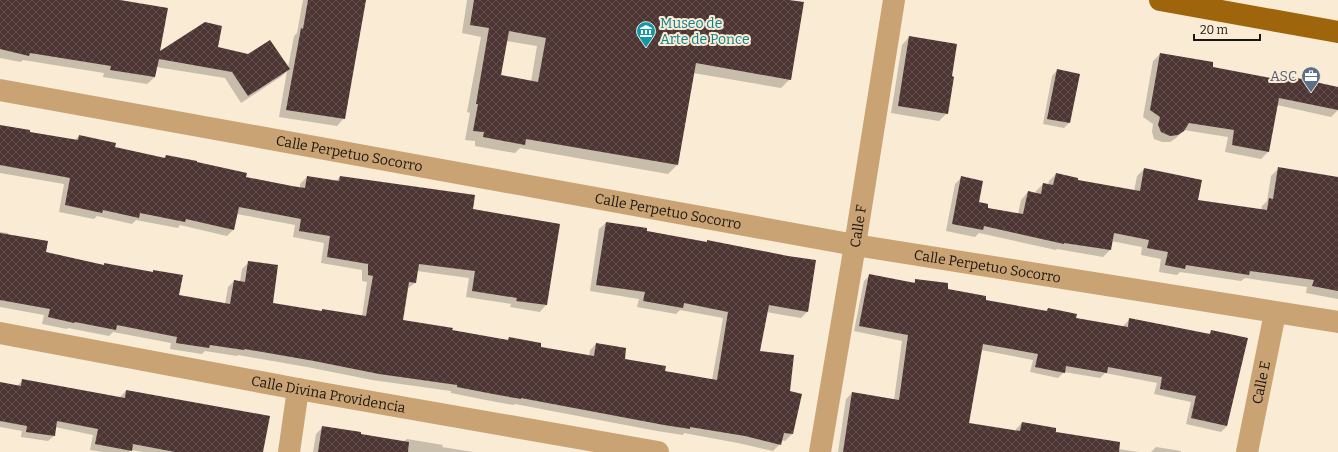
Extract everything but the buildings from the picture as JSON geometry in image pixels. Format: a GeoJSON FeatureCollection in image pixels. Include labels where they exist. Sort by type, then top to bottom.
{"type":"FeatureCollection","features":[{"type":"Feature","properties":{"kind":"main road"},"geometry":{"type":"LineString","coordinates":[[1160,0],[1338,32]]}},
{"type":"Feature","properties":{"kind":"street","name":"Calle F"},"geometry":{"type":"LineString","coordinates":[[820,452],[894,0]]}},
{"type":"Feature","properties":{"kind":"street","name":"Calle Perpetuo Socorro"},"geometry":{"type":"LineString","coordinates":[[0,90],[855,245],[1338,322]]}},
{"type":"Feature","properties":{"kind":"street","name":"Calle E"},"geometry":{"type":"LineString","coordinates":[[1247,452],[1275,313]]}},
{"type":"Feature","properties":{"kind":"street","name":"Calle Divina Providencia"},"geometry":{"type":"LineString","coordinates":[[0,333],[298,389],[658,452]]}},
{"type":"Feature","properties":{"kind":"street"},"geometry":{"type":"LineString","coordinates":[[288,452],[298,389]]}},
{"type":"Feature","properties":{"kind":"place","name":"Museo de Arte de Ponce"},"geometry":{"type":"Point","coordinates":[646,48]}},
{"type":"Feature","properties":{"kind":"place","name":"ASC"},"geometry":{"type":"Point","coordinates":[1311,93]}}]}
